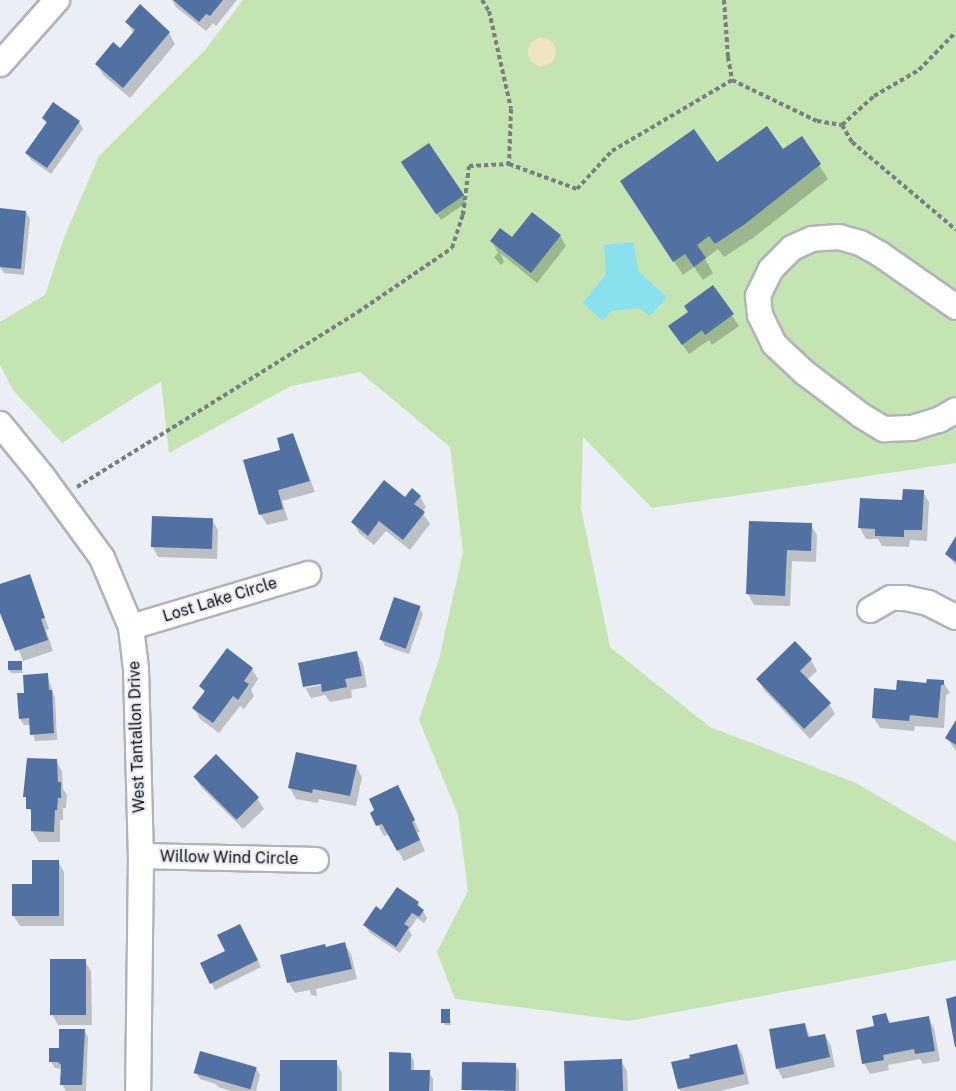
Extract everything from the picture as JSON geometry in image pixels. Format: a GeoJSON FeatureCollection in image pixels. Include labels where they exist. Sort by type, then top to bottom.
{"type":"FeatureCollection","features":[{"type":"Feature","properties":{"kind":"street"},"geometry":{"type":"LineString","coordinates":[[0,64],[57,0]]}},
{"type":"Feature","properties":{"kind":"street"},"geometry":{"type":"LineString","coordinates":[[954,415],[912,428],[884,429],[862,416],[805,373],[774,344],[760,315],[758,296],[771,269],[792,248],[812,239],[839,237],[861,243],[880,254],[956,307]]}},
{"type":"Feature","properties":{"kind":"street","name":"West Tantallon Drive"},"geometry":{"type":"LineString","coordinates":[[0,424],[59,498],[102,558],[131,627],[136,669],[141,856],[138,1091]]}},
{"type":"Feature","properties":{"kind":"street","name":"Lost Lake Circle"},"geometry":{"type":"LineString","coordinates":[[131,627],[308,574]]}},
{"type":"Feature","properties":{"kind":"street"},"geometry":{"type":"LineString","coordinates":[[870,610],[891,598],[904,598],[928,603],[956,617]]}},
{"type":"Feature","properties":{"kind":"street","name":"Willow Wind Circle"},"geometry":{"type":"LineString","coordinates":[[141,856],[316,860]]}},
{"type":"Feature","properties":{"kind":"path"},"geometry":{"type":"LineString","coordinates":[[482,0],[489,11],[511,109],[509,164]]}},
{"type":"Feature","properties":{"kind":"path"},"geometry":{"type":"LineString","coordinates":[[724,0],[732,80]]}},
{"type":"Feature","properties":{"kind":"path"},"geometry":{"type":"LineString","coordinates":[[842,125],[874,96],[919,70],[956,32]]}},
{"type":"Feature","properties":{"kind":"path"},"geometry":{"type":"LineString","coordinates":[[59,498],[348,318],[452,248],[463,215],[469,166],[509,164],[577,189],[612,151],[732,80]]}},
{"type":"Feature","properties":{"kind":"path"},"geometry":{"type":"LineString","coordinates":[[732,80],[817,121],[842,125]]}},
{"type":"Feature","properties":{"kind":"path"},"geometry":{"type":"LineString","coordinates":[[842,125],[852,142],[956,230]]}},
{"type":"Feature","properties":{"kind":"green space"},"geometry":{"type":"Polygon","coordinates":[[[243,0],[956,0],[956,463],[652,508],[583,437],[581,508],[610,647],[710,727],[856,783],[956,842],[956,960],[628,1021],[455,999],[437,952],[468,891],[458,815],[419,720],[439,659],[463,552],[450,447],[360,372],[291,386],[169,453],[161,381],[62,443],[13,390],[0,365],[0,322],[45,295],[65,235],[99,156],[205,50],[243,0]]]}},
{"type":"Feature","properties":{"kind":"sand"},"geometry":{"type":"Polygon","coordinates":[[[542,38],[552,42],[556,52],[552,62],[542,66],[532,62],[528,52],[532,42],[542,38]]]}},
{"type":"Feature","properties":{"kind":"water"},"geometry":{"type":"Polygon","coordinates":[[[633,242],[639,272],[667,297],[650,316],[639,308],[611,311],[603,321],[583,303],[606,274],[604,245],[633,242]]]}},
{"type":"Feature","properties":{"kind":"building"},"geometry":{"type":"Polygon","coordinates":[[[173,0],[223,0],[210,16],[206,14],[199,22],[173,0]]]}},
{"type":"Feature","properties":{"kind":"building"},"geometry":{"type":"Polygon","coordinates":[[[140,4],[170,32],[123,88],[95,64],[113,42],[120,48],[135,30],[125,22],[140,4]]]}},
{"type":"Feature","properties":{"kind":"building"},"geometry":{"type":"Polygon","coordinates":[[[53,102],[80,121],[47,168],[25,153],[47,122],[42,118],[53,102]]]}},
{"type":"Feature","properties":{"kind":"building"},"geometry":{"type":"Polygon","coordinates":[[[767,126],[783,149],[802,136],[821,164],[745,224],[715,244],[709,236],[697,245],[706,258],[694,267],[685,254],[673,262],[620,181],[694,129],[717,162],[767,126]]]}},
{"type":"Feature","properties":{"kind":"building"},"geometry":{"type":"Polygon","coordinates":[[[429,143],[464,195],[436,214],[401,162],[429,143]]]}},
{"type":"Feature","properties":{"kind":"building"},"geometry":{"type":"Polygon","coordinates":[[[0,208],[26,211],[21,269],[0,267],[0,208]]]}},
{"type":"Feature","properties":{"kind":"building"},"geometry":{"type":"Polygon","coordinates":[[[532,212],[561,235],[531,273],[490,241],[500,228],[512,237],[532,212]]]}},
{"type":"Feature","properties":{"kind":"building"},"geometry":{"type":"Polygon","coordinates":[[[713,285],[734,314],[705,335],[702,330],[682,345],[668,326],[688,312],[684,306],[713,285]]]}},
{"type":"Feature","properties":{"kind":"building"},"geometry":{"type":"Polygon","coordinates":[[[293,433],[310,481],[278,490],[283,509],[259,515],[243,460],[280,450],[277,438],[293,433]]]}},
{"type":"Feature","properties":{"kind":"building"},"geometry":{"type":"Polygon","coordinates":[[[384,480],[405,497],[412,488],[421,496],[414,504],[425,512],[403,540],[379,521],[368,536],[351,522],[384,480]]]}},
{"type":"Feature","properties":{"kind":"building"},"geometry":{"type":"Polygon","coordinates":[[[903,489],[924,490],[922,530],[904,530],[904,537],[875,536],[875,529],[858,528],[860,498],[902,500],[903,489]]]}},
{"type":"Feature","properties":{"kind":"building"},"geometry":{"type":"Polygon","coordinates":[[[152,516],[213,518],[212,549],[151,547],[152,516]]]}},
{"type":"Feature","properties":{"kind":"building"},"geometry":{"type":"Polygon","coordinates":[[[749,521],[812,523],[811,551],[787,550],[785,596],[746,594],[749,521]]]}},
{"type":"Feature","properties":{"kind":"building"},"geometry":{"type":"Polygon","coordinates":[[[956,536],[956,562],[945,554],[956,536]]]}},
{"type":"Feature","properties":{"kind":"building"},"geometry":{"type":"Polygon","coordinates":[[[30,574],[45,618],[41,619],[48,640],[15,651],[0,613],[0,584],[30,574]]]}},
{"type":"Feature","properties":{"kind":"building"},"geometry":{"type":"Polygon","coordinates":[[[394,597],[420,606],[406,649],[379,640],[394,597]]]}},
{"type":"Feature","properties":{"kind":"building"},"geometry":{"type":"Polygon","coordinates":[[[795,641],[812,659],[800,671],[831,703],[804,729],[756,679],[795,641]]]}},
{"type":"Feature","properties":{"kind":"building"},"geometry":{"type":"Polygon","coordinates":[[[227,648],[253,668],[244,681],[249,684],[238,700],[233,696],[213,723],[192,708],[205,691],[199,686],[227,648]]]}},
{"type":"Feature","properties":{"kind":"building"},"geometry":{"type":"Polygon","coordinates":[[[357,651],[362,676],[345,679],[347,687],[322,692],[321,684],[303,687],[298,663],[357,651]]]}},
{"type":"Feature","properties":{"kind":"building"},"geometry":{"type":"Polygon","coordinates":[[[8,661],[22,661],[22,670],[8,670],[8,661]]]}},
{"type":"Feature","properties":{"kind":"building"},"geometry":{"type":"Polygon","coordinates":[[[48,673],[49,690],[52,690],[54,733],[30,735],[29,718],[19,719],[17,693],[24,693],[23,675],[48,673]]]}},
{"type":"Feature","properties":{"kind":"building"},"geometry":{"type":"Polygon","coordinates":[[[927,679],[944,680],[944,685],[941,685],[938,718],[910,715],[909,721],[872,718],[874,688],[896,690],[897,680],[926,683],[927,679]]]}},
{"type":"Feature","properties":{"kind":"building"},"geometry":{"type":"Polygon","coordinates":[[[956,720],[956,745],[945,738],[956,720]]]}},
{"type":"Feature","properties":{"kind":"building"},"geometry":{"type":"Polygon","coordinates":[[[296,752],[357,765],[350,796],[313,789],[312,793],[288,788],[296,752]]]}},
{"type":"Feature","properties":{"kind":"building"},"geometry":{"type":"Polygon","coordinates":[[[216,754],[259,797],[237,820],[193,777],[216,754]]]}},
{"type":"Feature","properties":{"kind":"building"},"geometry":{"type":"Polygon","coordinates":[[[27,758],[57,759],[61,798],[58,798],[57,810],[55,810],[54,832],[31,831],[31,809],[26,809],[26,797],[23,797],[27,758]]]}},
{"type":"Feature","properties":{"kind":"building"},"geometry":{"type":"Polygon","coordinates":[[[398,785],[415,820],[412,822],[420,840],[397,851],[382,824],[376,826],[370,813],[374,810],[369,799],[398,785]]]}},
{"type":"Feature","properties":{"kind":"building"},"geometry":{"type":"Polygon","coordinates":[[[32,860],[59,860],[59,916],[12,916],[12,884],[32,884],[32,860]]]}},
{"type":"Feature","properties":{"kind":"building"},"geometry":{"type":"Polygon","coordinates":[[[397,887],[419,902],[417,905],[424,910],[419,917],[412,913],[404,924],[409,927],[396,947],[363,925],[376,906],[381,910],[397,887]]]}},
{"type":"Feature","properties":{"kind":"building"},"geometry":{"type":"Polygon","coordinates":[[[240,924],[258,960],[210,984],[200,963],[225,951],[217,935],[240,924]]]}},
{"type":"Feature","properties":{"kind":"building"},"geometry":{"type":"Polygon","coordinates":[[[345,942],[352,969],[287,983],[280,955],[325,944],[326,947],[345,942]]]}},
{"type":"Feature","properties":{"kind":"building"},"geometry":{"type":"Polygon","coordinates":[[[50,959],[86,959],[86,1015],[50,1015],[50,959]]]}},
{"type":"Feature","properties":{"kind":"building"},"geometry":{"type":"Polygon","coordinates":[[[956,996],[956,1047],[955,1047],[946,999],[956,996]]]}},
{"type":"Feature","properties":{"kind":"building"},"geometry":{"type":"Polygon","coordinates":[[[441,1009],[450,1009],[450,1023],[441,1023],[441,1009]]]}},
{"type":"Feature","properties":{"kind":"building"},"geometry":{"type":"Polygon","coordinates":[[[886,1013],[889,1023],[929,1016],[935,1051],[915,1054],[914,1049],[883,1055],[884,1060],[862,1064],[856,1030],[874,1026],[872,1016],[886,1013]]]}},
{"type":"Feature","properties":{"kind":"building"},"geometry":{"type":"Polygon","coordinates":[[[805,1023],[808,1037],[825,1034],[830,1057],[776,1069],[769,1029],[805,1023]]]}},
{"type":"Feature","properties":{"kind":"building"},"geometry":{"type":"Polygon","coordinates":[[[59,1029],[85,1029],[82,1085],[60,1085],[61,1065],[58,1062],[49,1062],[49,1048],[59,1048],[59,1029]]]}},
{"type":"Feature","properties":{"kind":"building"},"geometry":{"type":"Polygon","coordinates":[[[737,1044],[744,1074],[678,1089],[671,1062],[690,1058],[689,1055],[737,1044]]]}},
{"type":"Feature","properties":{"kind":"building"},"geometry":{"type":"Polygon","coordinates":[[[200,1051],[257,1067],[250,1089],[194,1073],[200,1051]]]}},
{"type":"Feature","properties":{"kind":"building"},"geometry":{"type":"Polygon","coordinates":[[[389,1052],[411,1053],[411,1070],[430,1070],[429,1091],[389,1091],[389,1052]]]}},
{"type":"Feature","properties":{"kind":"building"},"geometry":{"type":"Polygon","coordinates":[[[622,1059],[623,1091],[565,1091],[564,1061],[622,1059]]]}},
{"type":"Feature","properties":{"kind":"building"},"geometry":{"type":"Polygon","coordinates":[[[280,1060],[337,1060],[337,1091],[280,1091],[280,1060]]]}},
{"type":"Feature","properties":{"kind":"building"},"geometry":{"type":"Polygon","coordinates":[[[462,1062],[516,1063],[516,1091],[462,1090],[462,1062]]]}}]}
